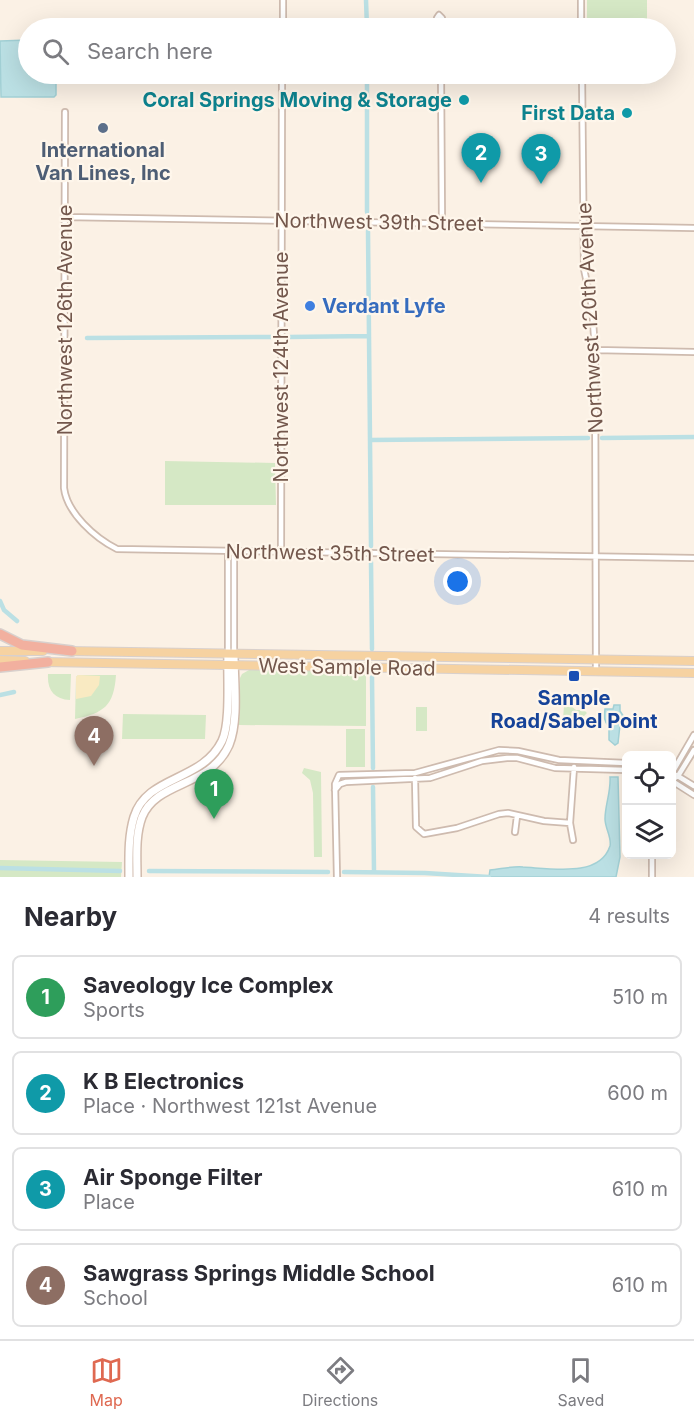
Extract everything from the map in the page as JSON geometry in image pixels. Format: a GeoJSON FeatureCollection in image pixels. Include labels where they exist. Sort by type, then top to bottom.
{"type":"FeatureCollection","features":[{"type":"Feature","properties":{"kind":"highway"},"geometry":{"type":"LineString","coordinates":[[0,634],[26,646],[72,651]]}},
{"type":"Feature","properties":{"kind":"highway"},"geometry":{"type":"LineString","coordinates":[[0,667],[48,663]]}},
{"type":"Feature","properties":{"kind":"main road","name":"West Sample Road"},"geometry":{"type":"LineString","coordinates":[[0,651],[694,661]]}},
{"type":"Feature","properties":{"kind":"main road","name":"West Sample Road"},"geometry":{"type":"LineString","coordinates":[[0,660],[48,663],[694,673]]}},
{"type":"Feature","properties":{"kind":"street"},"geometry":{"type":"LineString","coordinates":[[283,0],[283,18]]}},
{"type":"Feature","properties":{"kind":"street"},"geometry":{"type":"LineString","coordinates":[[581,0],[581,18]]}},
{"type":"Feature","properties":{"kind":"street","name":"Northwest 124th Avenue"},"geometry":{"type":"LineString","coordinates":[[281,552],[282,84]]}},
{"type":"Feature","properties":{"kind":"street"},"geometry":{"type":"LineString","coordinates":[[441,84],[442,224]]}},
{"type":"Feature","properties":{"kind":"street","name":"Northwest 120th Avenue"},"geometry":{"type":"LineString","coordinates":[[582,84],[584,270],[592,307],[595,351],[597,671]]}},
{"type":"Feature","properties":{"kind":"street","name":"Northwest 126th Avenue"},"geometry":{"type":"LineString","coordinates":[[65,112],[64,488],[70,505],[83,522]]}},
{"type":"Feature","properties":{"kind":"street","name":"Northwest 39th Street"},"geometry":{"type":"LineString","coordinates":[[64,217],[694,228]]}},
{"type":"Feature","properties":{"kind":"street"},"geometry":{"type":"LineString","coordinates":[[595,351],[694,352]]}},
{"type":"Feature","properties":{"kind":"street","name":"Northwest 35th Street"},"geometry":{"type":"LineString","coordinates":[[83,522],[105,544],[117,549],[694,558]]}},
{"type":"Feature","properties":{"kind":"street"},"geometry":{"type":"LineString","coordinates":[[129,877],[129,843],[144,799],[163,784],[194,771],[208,761],[223,740],[231,665],[231,551]]}},
{"type":"Feature","properties":{"kind":"street"},"geometry":{"type":"LineString","coordinates":[[676,766],[694,735]]}},
{"type":"Feature","properties":{"kind":"street"},"geometry":{"type":"LineString","coordinates":[[507,750],[507,758]]}},
{"type":"Feature","properties":{"kind":"street"},"geometry":{"type":"LineString","coordinates":[[337,877],[336,778],[344,774],[415,773],[481,754],[507,750],[574,762],[622,763]]}},
{"type":"Feature","properties":{"kind":"street"},"geometry":{"type":"LineString","coordinates":[[694,750],[678,776],[694,786]]}},
{"type":"Feature","properties":{"kind":"street"},"geometry":{"type":"LineString","coordinates":[[336,790],[340,784],[346,782],[415,780],[442,775],[482,761],[507,758],[574,770],[622,770]]}},
{"type":"Feature","properties":{"kind":"street"},"geometry":{"type":"LineString","coordinates":[[573,840],[570,823],[574,762]]}},
{"type":"Feature","properties":{"kind":"street"},"geometry":{"type":"LineString","coordinates":[[415,773],[416,827],[424,834],[457,828],[508,813],[570,823]]}},
{"type":"Feature","properties":{"kind":"street"},"geometry":{"type":"LineString","coordinates":[[676,783],[694,795]]}},
{"type":"Feature","properties":{"kind":"street"},"geometry":{"type":"LineString","coordinates":[[514,832],[518,816]]}},
{"type":"Feature","properties":{"kind":"street"},"geometry":{"type":"LineString","coordinates":[[137,877],[138,817]]}},
{"type":"Feature","properties":{"kind":"street"},"geometry":{"type":"LineString","coordinates":[[652,859],[652,877]]}},
{"type":"Feature","properties":{"kind":"green space"},"geometry":{"type":"Polygon","coordinates":[[[587,0],[647,0],[647,18],[587,18],[587,0]]]}},
{"type":"Feature","properties":{"kind":"green space"},"geometry":{"type":"Polygon","coordinates":[[[165,461],[275,463],[276,505],[165,505],[165,461]]]}},
{"type":"Feature","properties":{"kind":"green space"},"geometry":{"type":"Polygon","coordinates":[[[249,670],[366,671],[366,726],[239,725],[240,678],[249,670]]]}},
{"type":"Feature","properties":{"kind":"green space"},"geometry":{"type":"Polygon","coordinates":[[[48,674],[71,674],[70,700],[60,698],[53,693],[50,689],[48,674]]]}},
{"type":"Feature","properties":{"kind":"green space"},"geometry":{"type":"Polygon","coordinates":[[[78,675],[116,675],[113,694],[106,706],[93,714],[75,719],[76,677],[78,675]]]}},
{"type":"Feature","properties":{"kind":"green space"},"geometry":{"type":"Polygon","coordinates":[[[564,706],[571,706],[576,710],[582,708],[587,713],[581,719],[563,719],[564,706]]]}},
{"type":"Feature","properties":{"kind":"green space"},"geometry":{"type":"Polygon","coordinates":[[[416,707],[427,707],[427,731],[416,731],[416,707]]]}},
{"type":"Feature","properties":{"kind":"green space"},"geometry":{"type":"Polygon","coordinates":[[[123,714],[206,715],[205,739],[122,739],[123,714]]]}},
{"type":"Feature","properties":{"kind":"green space"},"geometry":{"type":"Polygon","coordinates":[[[346,729],[365,729],[365,767],[346,767],[346,729]]]}},
{"type":"Feature","properties":{"kind":"green space"},"geometry":{"type":"Polygon","coordinates":[[[304,768],[321,772],[322,857],[314,857],[313,793],[310,780],[302,773],[304,768]]]}},
{"type":"Feature","properties":{"kind":"green space"},"geometry":{"type":"Polygon","coordinates":[[[0,860],[122,862],[121,877],[0,877],[0,860]]]}},
{"type":"Feature","properties":{"kind":"sand"},"geometry":{"type":"Polygon","coordinates":[[[78,675],[100,676],[99,685],[91,696],[76,699],[76,677],[78,675]]]}},
{"type":"Feature","properties":{"kind":"water"},"geometry":{"type":"Polygon","coordinates":[[[18,40],[18,84],[56,84],[54,97],[1,97],[0,41],[18,40]]]}},
{"type":"Feature","properties":{"kind":"water"},"geometry":{"type":"Polygon","coordinates":[[[614,705],[620,705],[620,711],[626,720],[620,725],[618,743],[615,745],[609,740],[609,727],[605,721],[605,709],[613,709],[614,705]]]}},
{"type":"Feature","properties":{"kind":"water"},"geometry":{"type":"Polygon","coordinates":[[[610,777],[618,777],[620,857],[616,877],[489,877],[490,870],[519,867],[575,869],[597,863],[605,856],[610,846],[605,819],[610,777]]]}},
{"type":"Feature","properties":{"kind":"waterway"},"geometry":{"type":"LineString","coordinates":[[366,0],[367,18]]}},
{"type":"Feature","properties":{"kind":"waterway"},"geometry":{"type":"LineString","coordinates":[[367,84],[367,212]]}},
{"type":"Feature","properties":{"kind":"waterway"},"geometry":{"type":"LineString","coordinates":[[368,231],[371,546]]}},
{"type":"Feature","properties":{"kind":"waterway"},"geometry":{"type":"LineString","coordinates":[[289,337],[369,336]]}},
{"type":"Feature","properties":{"kind":"waterway"},"geometry":{"type":"LineString","coordinates":[[87,338],[273,337]]}},
{"type":"Feature","properties":{"kind":"waterway"},"geometry":{"type":"LineString","coordinates":[[602,438],[694,437]]}},
{"type":"Feature","properties":{"kind":"waterway"},"geometry":{"type":"LineString","coordinates":[[370,440],[588,438]]}},
{"type":"Feature","properties":{"kind":"waterway"},"geometry":{"type":"LineString","coordinates":[[371,562],[372,649]]}},
{"type":"Feature","properties":{"kind":"waterway"},"geometry":{"type":"LineString","coordinates":[[0,601],[4,610],[17,621]]}},
{"type":"Feature","properties":{"kind":"waterway"},"geometry":{"type":"LineString","coordinates":[[372,677],[373,768]]}},
{"type":"Feature","properties":{"kind":"waterway"},"geometry":{"type":"LineString","coordinates":[[0,695],[14,692]]}},
{"type":"Feature","properties":{"kind":"waterway"},"geometry":{"type":"LineString","coordinates":[[373,787],[374,872]]}},
{"type":"Feature","properties":{"kind":"waterway"},"geometry":{"type":"LineString","coordinates":[[0,868],[120,871]]}},
{"type":"Feature","properties":{"kind":"waterway"},"geometry":{"type":"LineString","coordinates":[[149,871],[328,872]]}},
{"type":"Feature","properties":{"kind":"waterway"},"geometry":{"type":"LineString","coordinates":[[344,872],[489,877]]}},
{"type":"Feature","properties":{"kind":"place","name":"Coral Springs Moving & Storage"},"geometry":{"type":"Point","coordinates":[464,100]}},
{"type":"Feature","properties":{"kind":"place","name":"First Data"},"geometry":{"type":"Point","coordinates":[627,113]}},
{"type":"Feature","properties":{"kind":"place","name":"International Van Lines, Inc"},"geometry":{"type":"Point","coordinates":[103,128]}},
{"type":"Feature","properties":{"kind":"place","name":"K B Electronics"},"geometry":{"type":"Point","coordinates":[481,183]}},
{"type":"Feature","properties":{"kind":"place","name":"Air Sponge Filter"},"geometry":{"type":"Point","coordinates":[541,184]}},
{"type":"Feature","properties":{"kind":"place","name":"Verdant Lyfe"},"geometry":{"type":"Point","coordinates":[310,306]}},
{"type":"Feature","properties":{"kind":"place","name":"Sample Road/Sabel Point"},"geometry":{"type":"Point","coordinates":[574,676]}},
{"type":"Feature","properties":{"kind":"place","name":"Sawgrass Springs Middle School"},"geometry":{"type":"Point","coordinates":[94,766]}},
{"type":"Feature","properties":{"kind":"place","name":"Saveology Ice Complex"},"geometry":{"type":"Point","coordinates":[214,819]}}]}
